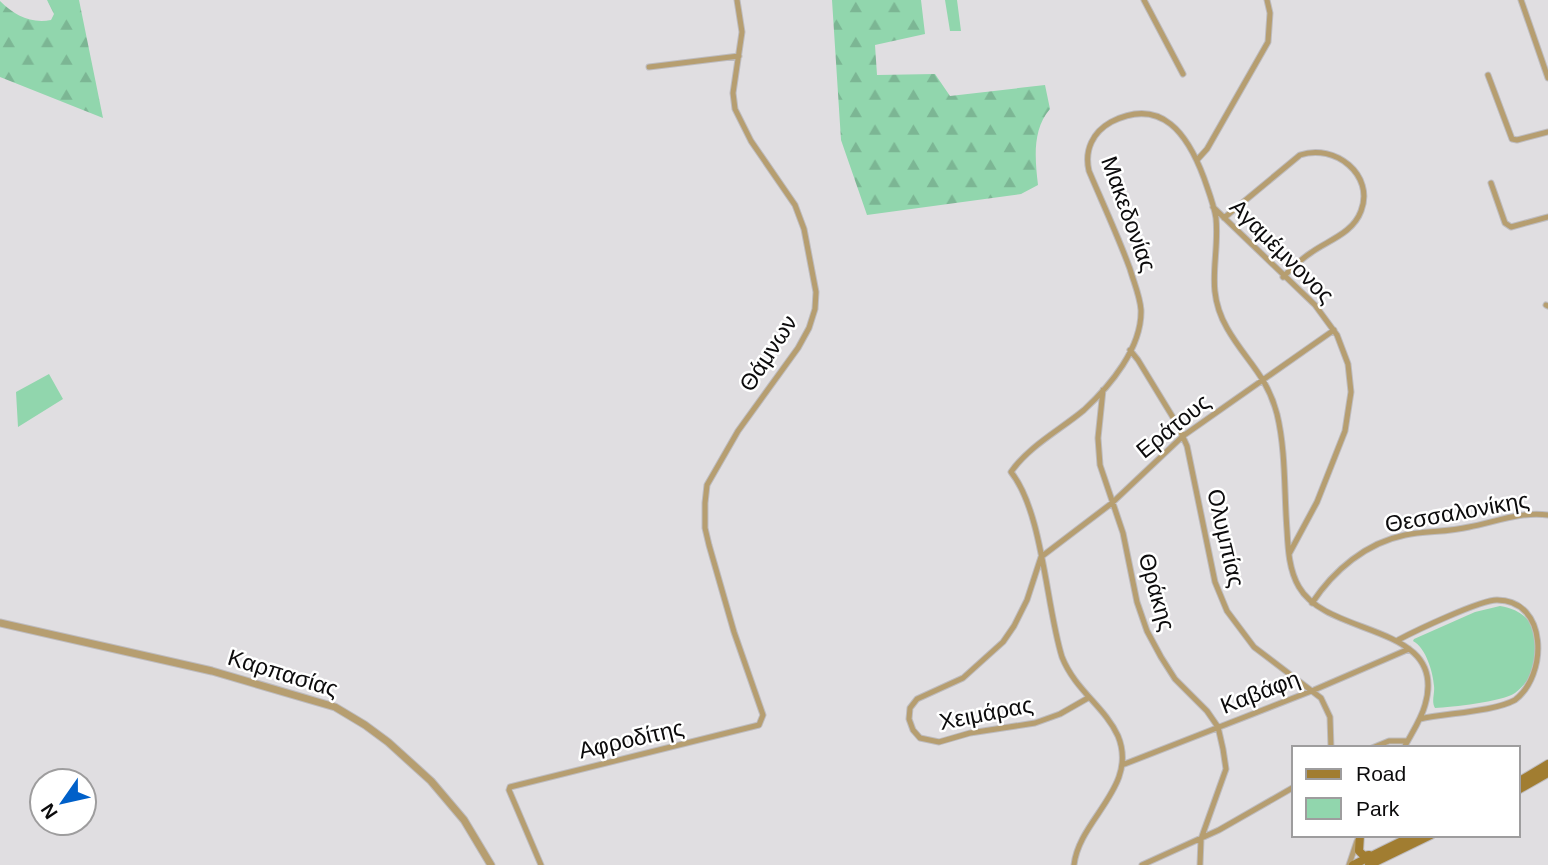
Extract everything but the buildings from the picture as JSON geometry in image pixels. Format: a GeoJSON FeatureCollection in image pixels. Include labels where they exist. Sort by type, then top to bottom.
{"type":"FeatureCollection","features":[{"type":"Feature","properties":{"kind":"main road"},"geometry":{"type":"LineString","coordinates":[[1520,781],[1548,764]]}},
{"type":"Feature","properties":{"kind":"main road"},"geometry":{"type":"LineString","coordinates":[[1520,789],[1548,773]]}},
{"type":"Feature","properties":{"kind":"main road"},"geometry":{"type":"LineString","coordinates":[[1360,837],[1359,851],[1364,856],[1372,855]]}},
{"type":"Feature","properties":{"kind":"main road"},"geometry":{"type":"LineString","coordinates":[[1351,865],[1410,837]]}},
{"type":"Feature","properties":{"kind":"main road"},"geometry":{"type":"LineString","coordinates":[[1369,865],[1427,837]]}},
{"type":"Feature","properties":{"kind":"street","name":"Θάμνων"},"geometry":{"type":"LineString","coordinates":[[737,0],[742,28],[733,93],[736,113],[757,151],[795,205],[804,229],[816,292],[815,309],[804,338],[738,431],[707,485],[705,528],[734,632],[763,715],[759,725]]}},
{"type":"Feature","properties":{"kind":"street"},"geometry":{"type":"LineString","coordinates":[[1144,0],[1183,74]]}},
{"type":"Feature","properties":{"kind":"street"},"geometry":{"type":"LineString","coordinates":[[1197,160],[1207,149],[1268,42],[1270,13],[1267,0]]}},
{"type":"Feature","properties":{"kind":"street"},"geometry":{"type":"LineString","coordinates":[[1521,0],[1548,78]]}},
{"type":"Feature","properties":{"kind":"street"},"geometry":{"type":"LineString","coordinates":[[649,67],[739,56]]}},
{"type":"Feature","properties":{"kind":"street"},"geometry":{"type":"LineString","coordinates":[[1488,75],[1512,139],[1548,132]]}},
{"type":"Feature","properties":{"kind":"street","name":"Μακεδονίας"},"geometry":{"type":"LineString","coordinates":[[1122,765],[1120,741],[1116,733],[1072,679],[1062,657],[1041,556],[1024,493],[1011,472],[1021,460],[1083,410],[1103,390],[1130,350],[1140,324],[1139,297],[1122,246],[1087,160],[1089,146],[1098,132],[1114,121],[1130,116],[1162,118],[1174,125],[1185,136],[1197,160],[1213,206],[1216,226],[1213,274],[1217,302],[1228,330],[1264,379],[1273,399],[1279,426],[1289,555],[1298,586],[1312,603],[1338,619],[1398,640],[1422,666],[1427,682],[1426,698],[1420,719],[1405,746]]}},
{"type":"Feature","properties":{"kind":"street"},"geometry":{"type":"LineString","coordinates":[[1224,218],[1300,155],[1329,152],[1348,164],[1362,190],[1363,203],[1357,219],[1342,234],[1304,257],[1283,277]]}},
{"type":"Feature","properties":{"kind":"street"},"geometry":{"type":"LineString","coordinates":[[1491,183],[1508,226],[1548,217]]}},
{"type":"Feature","properties":{"kind":"street","name":"Αγαμέμνονος"},"geometry":{"type":"LineString","coordinates":[[1213,206],[1283,277],[1315,305],[1334,330],[1349,369],[1349,415],[1323,489],[1289,555]]}},
{"type":"Feature","properties":{"kind":"street","name":"Εράτους"},"geometry":{"type":"LineString","coordinates":[[1041,556],[1112,503],[1184,436],[1334,330]]}},
{"type":"Feature","properties":{"kind":"street","name":"Ολυμπίας"},"geometry":{"type":"LineString","coordinates":[[1130,350],[1184,436],[1215,582],[1227,611],[1254,647],[1314,690],[1329,711],[1331,746]]}},
{"type":"Feature","properties":{"kind":"street","name":"Θράκης"},"geometry":{"type":"LineString","coordinates":[[1103,390],[1098,456],[1102,476],[1123,533],[1137,602],[1147,631],[1175,679],[1207,711],[1218,727],[1226,769],[1201,839],[1200,865]]}},
{"type":"Feature","properties":{"kind":"street","name":"Θεσσαλονίκης"},"geometry":{"type":"LineString","coordinates":[[1312,603],[1325,585],[1350,561],[1391,540],[1413,534],[1457,530],[1517,516],[1548,515]]}},
{"type":"Feature","properties":{"kind":"street","name":"Χειμάρας"},"geometry":{"type":"LineString","coordinates":[[1041,556],[1027,600],[1003,642],[962,678],[917,699],[910,708],[910,723],[920,737],[939,741],[970,733],[1030,724],[1060,714],[1088,698]]}},
{"type":"Feature","properties":{"kind":"street"},"geometry":{"type":"LineString","coordinates":[[1398,640],[1477,604],[1497,600],[1526,610],[1544,632]]}},
{"type":"Feature","properties":{"kind":"street","name":"Καρπασίας"},"geometry":{"type":"LineString","coordinates":[[0,623],[212,671],[335,707],[373,731],[432,781],[464,820],[491,865]]}},
{"type":"Feature","properties":{"kind":"street","name":"Καβάφη"},"geometry":{"type":"LineString","coordinates":[[1122,765],[1314,690],[1409,649]]}},
{"type":"Feature","properties":{"kind":"street"},"geometry":{"type":"LineString","coordinates":[[1420,719],[1509,702],[1531,687],[1543,667]]}},
{"type":"Feature","properties":{"kind":"street","name":"Αφροδίτης"},"geometry":{"type":"LineString","coordinates":[[541,865],[510,787],[759,725]]}},
{"type":"Feature","properties":{"kind":"street"},"geometry":{"type":"LineString","coordinates":[[1377,746],[1389,741],[1408,741]]}},
{"type":"Feature","properties":{"kind":"street"},"geometry":{"type":"LineString","coordinates":[[1074,865],[1078,850],[1119,779],[1122,765]]}},
{"type":"Feature","properties":{"kind":"street"},"geometry":{"type":"LineString","coordinates":[[1142,865],[1201,839],[1292,788]]}},
{"type":"Feature","properties":{"kind":"street"},"geometry":{"type":"LineString","coordinates":[[1351,865],[1359,837]]}},
{"type":"Feature","properties":{"kind":"green space"},"geometry":{"type":"Polygon","coordinates":[[[47,0],[79,0],[103,118],[0,77],[0,1],[23,17],[44,21],[51,20],[54,14],[47,0]]]}},
{"type":"Feature","properties":{"kind":"green space"},"geometry":{"type":"Polygon","coordinates":[[[832,0],[921,0],[925,34],[875,45],[877,75],[935,74],[950,96],[1045,85],[1050,109],[1038,135],[1038,185],[1021,194],[867,215],[841,140],[832,0]]]}},
{"type":"Feature","properties":{"kind":"green space"},"geometry":{"type":"Polygon","coordinates":[[[945,0],[957,0],[961,31],[950,31],[945,0]]]}},
{"type":"Feature","properties":{"kind":"green space"},"geometry":{"type":"Polygon","coordinates":[[[49,374],[63,399],[18,427],[16,392],[49,374]]]}},
{"type":"Feature","properties":{"kind":"green space"},"geometry":{"type":"Polygon","coordinates":[[[1500,606],[1516,611],[1527,619],[1535,630],[1537,656],[1526,682],[1515,693],[1499,699],[1435,708],[1430,667],[1414,639],[1475,612],[1500,606]]]}}]}
